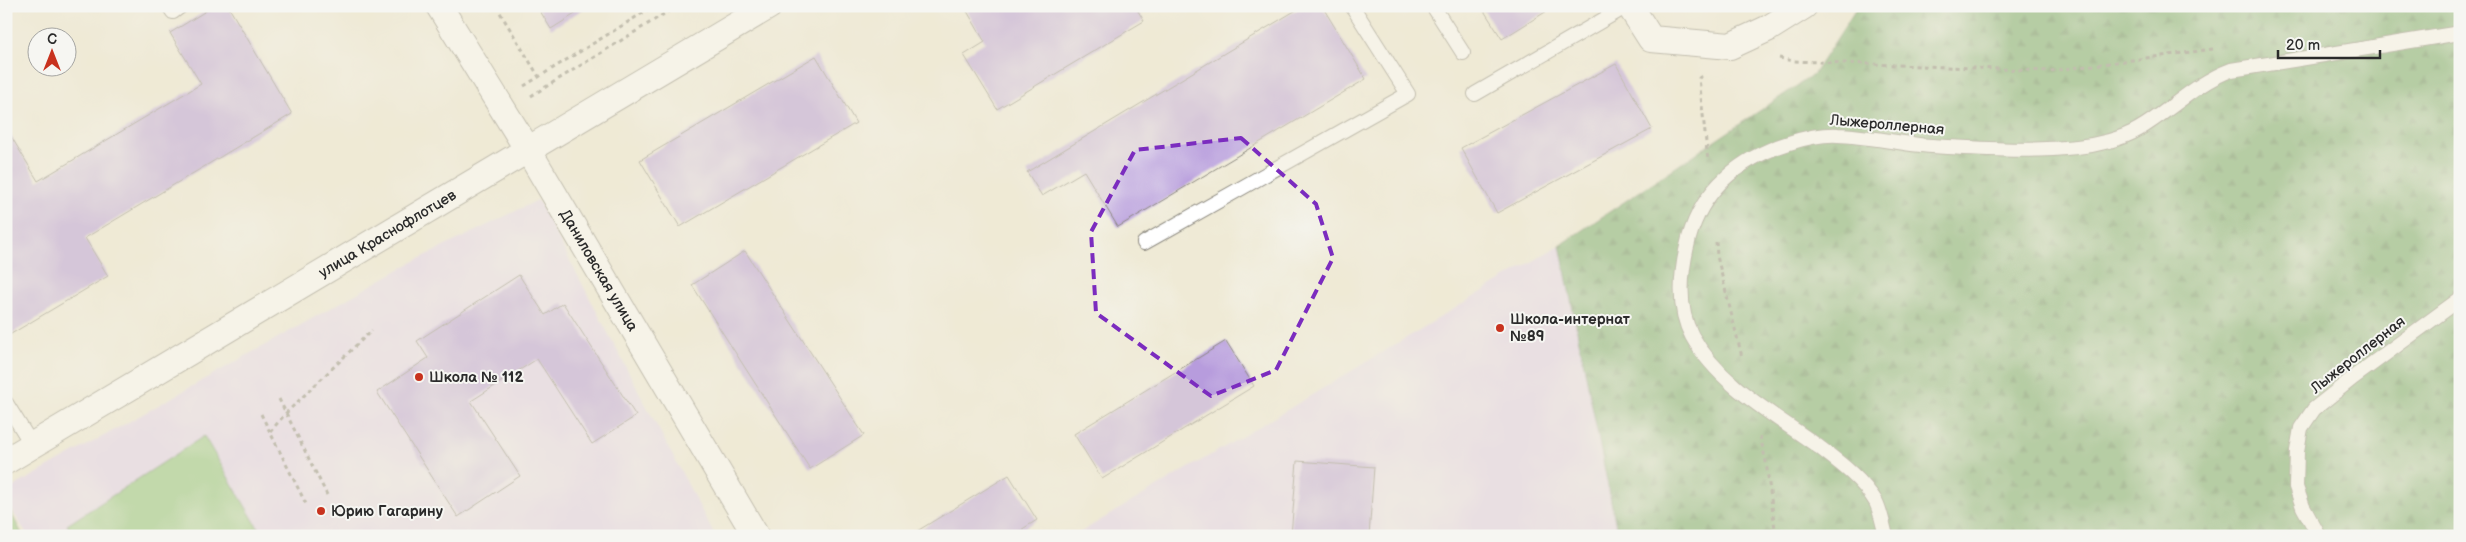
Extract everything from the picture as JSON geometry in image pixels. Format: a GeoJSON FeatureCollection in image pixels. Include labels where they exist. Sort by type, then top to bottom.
{"type":"FeatureCollection","features":[{"type":"Feature","properties":{"kind":"street","name":"Даниловская улица"},"geometry":{"type":"LineString","coordinates":[[439,6],[528,150],[756,536]]}},
{"type":"Feature","properties":{"kind":"street","name":"улица Краснофлотцев"},"geometry":{"type":"LineString","coordinates":[[6,461],[769,6]]}},
{"type":"Feature","properties":{"kind":"street"},"geometry":{"type":"LineString","coordinates":[[1628,6],[1651,39],[1730,46],[1769,28],[1804,6]]}},
{"type":"Feature","properties":{"kind":"lane"},"geometry":{"type":"LineString","coordinates":[[169,6],[173,12],[181,6]]}},
{"type":"Feature","properties":{"kind":"lane"},"geometry":{"type":"LineString","coordinates":[[1144,244],[1408,94],[1352,6]]}},
{"type":"Feature","properties":{"kind":"lane"},"geometry":{"type":"LineString","coordinates":[[1433,6],[1463,53]]}},
{"type":"Feature","properties":{"kind":"lane"},"geometry":{"type":"LineString","coordinates":[[1476,94],[1628,6]]}},
{"type":"Feature","properties":{"kind":"lane","name":"Лыжероллерная"},"geometry":{"type":"LineString","coordinates":[[1886,536],[1877,505],[1864,484],[1843,465],[1752,398],[1709,361],[1691,334],[1683,305],[1682,277],[1685,254],[1692,227],[1702,206],[1711,192],[1729,173],[1749,159],[1769,149],[1809,137],[1837,134],[1898,143],[1942,146],[2078,147],[2111,140],[2137,130],[2213,76],[2231,70],[2460,34]]}},
{"type":"Feature","properties":{"kind":"lane","name":"Лыжероллерная"},"geometry":{"type":"LineString","coordinates":[[2319,536],[2303,507],[2296,487],[2297,451],[2301,428],[2321,403],[2460,299]]}},
{"type":"Feature","properties":{"kind":"lane"},"geometry":{"type":"LineString","coordinates":[[6,403],[32,446]]}},
{"type":"Feature","properties":{"kind":"path"},"geometry":{"type":"LineString","coordinates":[[496,6],[539,76]]}},
{"type":"Feature","properties":{"kind":"path"},"geometry":{"type":"LineString","coordinates":[[501,107],[539,76],[654,6]]}},
{"type":"Feature","properties":{"kind":"path"},"geometry":{"type":"LineString","coordinates":[[501,107],[677,6]]}},
{"type":"Feature","properties":{"kind":"path"},"geometry":{"type":"LineString","coordinates":[[1776,536],[1766,462],[1717,256],[1699,78],[1730,46],[1793,61],[2050,71],[2215,49]]}},
{"type":"Feature","properties":{"kind":"path"},"geometry":{"type":"LineString","coordinates":[[270,432],[286,413],[372,330]]}},
{"type":"Feature","properties":{"kind":"path"},"geometry":{"type":"LineString","coordinates":[[279,399],[326,495]]}},
{"type":"Feature","properties":{"kind":"path"},"geometry":{"type":"LineString","coordinates":[[261,414],[307,506]]}},
{"type":"Feature","properties":{"kind":"highlighted area"},"geometry":{"type":"Polygon","coordinates":[[[1241,138],[1316,204],[1333,258],[1276,370],[1211,396],[1096,313],[1091,232],[1135,150],[1241,138]]]}},
{"type":"Feature","properties":{"kind":"shaded area","name":"Школа № 112"},"geometry":{"type":"Polygon","coordinates":[[[538,200],[715,536],[28,536],[6,501],[6,491],[409,264],[538,200]]]}},
{"type":"Feature","properties":{"kind":"shaded area","name":"Школа-интернат №89"},"geometry":{"type":"Polygon","coordinates":[[[1560,245],[1618,536],[1074,536],[1287,410],[1560,245]]]}},
{"type":"Feature","properties":{"kind":"green space"},"geometry":{"type":"Polygon","coordinates":[[[1858,6],[2460,6],[2460,536],[1618,536],[1560,245],[1813,75],[1858,6]]]}},
{"type":"Feature","properties":{"kind":"green space"},"geometry":{"type":"Polygon","coordinates":[[[204,436],[263,536],[74,536],[67,525],[204,436]]]}},
{"type":"Feature","properties":{"kind":"green space"},"geometry":{"type":"Polygon","coordinates":[[[6,503],[23,536],[6,536],[6,503]]]}},
{"type":"Feature","properties":{"kind":"building"},"geometry":{"type":"Polygon","coordinates":[[[214,6],[228,6],[292,114],[85,238],[108,276],[6,337],[6,128],[38,181],[201,84],[170,33],[214,6]]]}},
{"type":"Feature","properties":{"kind":"building"},"geometry":{"type":"Polygon","coordinates":[[[537,6],[588,6],[551,29],[537,6]]]}},
{"type":"Feature","properties":{"kind":"building"},"geometry":{"type":"Polygon","coordinates":[[[964,6],[1135,6],[1144,21],[997,109],[964,55],[985,42],[964,6]]]}},
{"type":"Feature","properties":{"kind":"building"},"geometry":{"type":"Polygon","coordinates":[[[1303,6],[1322,6],[1366,79],[1118,227],[1084,171],[1042,196],[1027,172],[1303,6]]]}},
{"type":"Feature","properties":{"kind":"building"},"geometry":{"type":"Polygon","coordinates":[[[1481,6],[1555,6],[1502,39],[1481,6]]]}},
{"type":"Feature","properties":{"kind":"building"},"geometry":{"type":"Polygon","coordinates":[[[816,56],[856,123],[680,227],[640,160],[816,56]]]}},
{"type":"Feature","properties":{"kind":"building"},"geometry":{"type":"Polygon","coordinates":[[[1616,64],[1652,129],[1497,213],[1461,148],[1616,64]]]}},
{"type":"Feature","properties":{"kind":"building"},"geometry":{"type":"Polygon","coordinates":[[[745,251],[864,435],[810,469],[692,285],[745,251]]]}},
{"type":"Feature","properties":{"kind":"building"},"geometry":{"type":"Polygon","coordinates":[[[519,275],[545,315],[563,303],[636,416],[592,444],[537,359],[471,401],[520,476],[458,517],[377,392],[428,358],[417,341],[519,275]]]}},
{"type":"Feature","properties":{"kind":"building"},"geometry":{"type":"Polygon","coordinates":[[[1226,341],[1254,386],[1102,479],[1074,434],[1226,341]]]}},
{"type":"Feature","properties":{"kind":"building"},"geometry":{"type":"Polygon","coordinates":[[[1297,461],[1374,467],[1369,536],[1291,536],[1297,461]]]}},
{"type":"Feature","properties":{"kind":"building"},"geometry":{"type":"Polygon","coordinates":[[[1009,475],[1037,520],[1011,536],[909,536],[1009,475]]]}},
{"type":"Feature","properties":{"kind":"place","name":"Школа-интернат №89"},"geometry":{"type":"Point","coordinates":[1500,328]}},
{"type":"Feature","properties":{"kind":"place","name":"Школа № 112"},"geometry":{"type":"Point","coordinates":[419,377]}},
{"type":"Feature","properties":{"kind":"place","name":"Юрию Гагарину"},"geometry":{"type":"Point","coordinates":[321,511]}}]}
